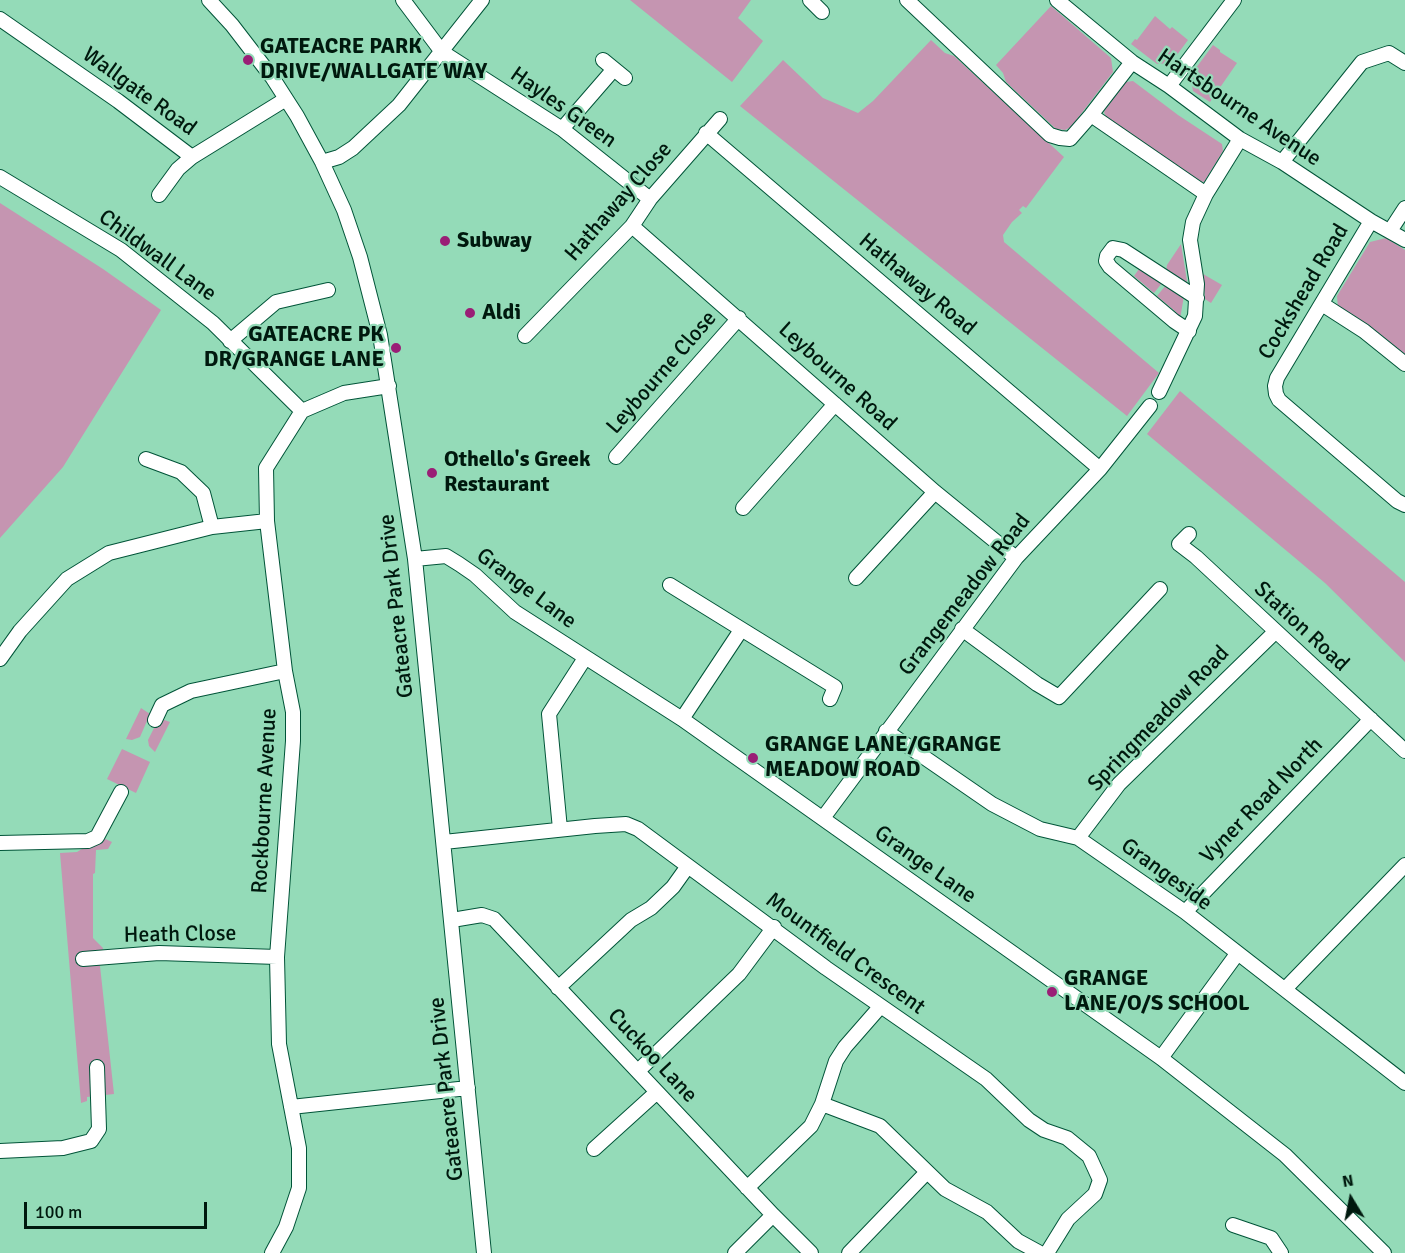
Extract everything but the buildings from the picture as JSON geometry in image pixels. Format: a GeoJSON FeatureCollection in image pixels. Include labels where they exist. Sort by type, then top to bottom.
{"type":"FeatureCollection","features":[{"type":"Feature","properties":{"kind":"street","name":"Gateacre Park Drive"},"geometry":{"type":"LineString","coordinates":[[209,0],[255,54],[286,99],[322,162],[344,210],[364,269],[380,335],[415,559],[484,1253]]}},
{"type":"Feature","properties":{"kind":"street","name":"Hayles Green"},"geometry":{"type":"LineString","coordinates":[[403,0],[442,52],[562,129],[650,199]]}},
{"type":"Feature","properties":{"kind":"street"},"geometry":{"type":"LineString","coordinates":[[322,162],[345,153],[399,105],[482,0]]}},
{"type":"Feature","properties":{"kind":"street"},"geometry":{"type":"LineString","coordinates":[[810,0],[822,12]]}},
{"type":"Feature","properties":{"kind":"street"},"geometry":{"type":"LineString","coordinates":[[908,0],[1050,135],[1070,139],[1132,62]]}},
{"type":"Feature","properties":{"kind":"street","name":"Hartsbourne Avenue"},"geometry":{"type":"LineString","coordinates":[[1057,0],[1132,62],[1169,86],[1240,139],[1282,162],[1371,221],[1405,240]]}},
{"type":"Feature","properties":{"kind":"street"},"geometry":{"type":"LineString","coordinates":[[1169,86],[1234,0]]}},
{"type":"Feature","properties":{"kind":"street","name":"Wallgate Road"},"geometry":{"type":"LineString","coordinates":[[0,19],[118,101],[192,157],[286,99]]}},
{"type":"Feature","properties":{"kind":"street"},"geometry":{"type":"LineString","coordinates":[[1282,162],[1362,62],[1389,53],[1405,63]]}},
{"type":"Feature","properties":{"kind":"street"},"geometry":{"type":"LineString","coordinates":[[562,129],[608,64],[625,78]]}},
{"type":"Feature","properties":{"kind":"street"},"geometry":{"type":"LineString","coordinates":[[1091,115],[1206,194]]}},
{"type":"Feature","properties":{"kind":"street","name":"Hathaway Close"},"geometry":{"type":"LineString","coordinates":[[525,336],[632,226],[650,199],[720,119]]}},
{"type":"Feature","properties":{"kind":"street","name":"Hathaway Road"},"geometry":{"type":"LineString","coordinates":[[706,133],[1100,469]]}},
{"type":"Feature","properties":{"kind":"street"},"geometry":{"type":"LineString","coordinates":[[1159,392],[1195,316],[1197,298],[1190,240],[1193,222],[1206,194],[1240,139]]}},
{"type":"Feature","properties":{"kind":"street"},"geometry":{"type":"LineString","coordinates":[[159,195],[178,169],[192,157]]}},
{"type":"Feature","properties":{"kind":"street","name":"Childwall Lane"},"geometry":{"type":"LineString","coordinates":[[0,177],[121,250],[213,323],[302,411]]}},
{"type":"Feature","properties":{"kind":"street"},"geometry":{"type":"LineString","coordinates":[[1390,231],[1405,208]]}},
{"type":"Feature","properties":{"kind":"street","name":"Cockshead Road"},"geometry":{"type":"LineString","coordinates":[[1371,221],[1277,378],[1275,386],[1279,400],[1397,501],[1405,505]]}},
{"type":"Feature","properties":{"kind":"street","name":"Leybourne Road"},"geometry":{"type":"LineString","coordinates":[[632,226],[935,492],[1016,558]]}},
{"type":"Feature","properties":{"kind":"street"},"geometry":{"type":"LineString","coordinates":[[1189,330],[1174,321],[1110,267],[1106,261],[1107,256],[1113,248],[1123,250],[1197,298]]}},
{"type":"Feature","properties":{"kind":"street"},"geometry":{"type":"LineString","coordinates":[[230,341],[276,302],[328,290]]}},
{"type":"Feature","properties":{"kind":"street"},"geometry":{"type":"LineString","coordinates":[[1322,304],[1364,331],[1405,364]]}},
{"type":"Feature","properties":{"kind":"street","name":"Leybourne Close"},"geometry":{"type":"LineString","coordinates":[[616,457],[739,318]]}},
{"type":"Feature","properties":{"kind":"street"},"geometry":{"type":"LineString","coordinates":[[302,411],[344,393],[389,386]]}},
{"type":"Feature","properties":{"kind":"street"},"geometry":{"type":"LineString","coordinates":[[743,508],[835,404]]}},
{"type":"Feature","properties":{"kind":"street","name":"Grangemeadow Road"},"geometry":{"type":"LineString","coordinates":[[823,818],[1016,558],[1100,469],[1150,406]]}},
{"type":"Feature","properties":{"kind":"street","name":"Rockbourne Avenue"},"geometry":{"type":"LineString","coordinates":[[272,1253],[286,1227],[299,1188],[299,1148],[279,1044],[278,957],[293,712],[285,671],[267,521],[266,468],[302,411]]}},
{"type":"Feature","properties":{"kind":"street"},"geometry":{"type":"LineString","coordinates":[[146,459],[181,472],[203,493],[212,527]]}},
{"type":"Feature","properties":{"kind":"street"},"geometry":{"type":"LineString","coordinates":[[856,578],[935,492]]}},
{"type":"Feature","properties":{"kind":"street"},"geometry":{"type":"LineString","coordinates":[[0,658],[20,631],[67,579],[109,553],[212,527],[267,521]]}},
{"type":"Feature","properties":{"kind":"street","name":"Station Road"},"geometry":{"type":"LineString","coordinates":[[1189,534],[1179,544],[1196,557],[1405,751]]}},
{"type":"Feature","properties":{"kind":"street","name":"Grange Lane"},"geometry":{"type":"LineString","coordinates":[[415,559],[446,556],[475,575],[515,612],[682,719],[1161,1058],[1285,1155],[1384,1253]]}},
{"type":"Feature","properties":{"kind":"street"},"geometry":{"type":"LineString","coordinates":[[670,585],[835,687],[830,699]]}},
{"type":"Feature","properties":{"kind":"street"},"geometry":{"type":"LineString","coordinates":[[962,629],[1037,684],[1059,697],[1160,589]]}},
{"type":"Feature","properties":{"kind":"street"},"geometry":{"type":"LineString","coordinates":[[682,719],[741,630]]}},
{"type":"Feature","properties":{"kind":"street","name":"Springmeadow Road"},"geometry":{"type":"LineString","coordinates":[[1078,838],[1119,784],[1275,632]]}},
{"type":"Feature","properties":{"kind":"street"},"geometry":{"type":"LineString","coordinates":[[560,830],[549,714],[585,658]]}},
{"type":"Feature","properties":{"kind":"street"},"geometry":{"type":"LineString","coordinates":[[155,720],[162,705],[191,691],[285,671]]}},
{"type":"Feature","properties":{"kind":"street","name":"Vyner Road North"},"geometry":{"type":"LineString","coordinates":[[1185,912],[1371,719]]}},
{"type":"Feature","properties":{"kind":"street","name":"Grangeside"},"geometry":{"type":"LineString","coordinates":[[886,731],[992,804],[1040,829],[1078,838],[1185,912],[1405,1083]]}},
{"type":"Feature","properties":{"kind":"street"},"geometry":{"type":"LineString","coordinates":[[0,843],[88,841],[97,837],[121,792]]}},
{"type":"Feature","properties":{"kind":"street","name":"Mountfield Crescent"},"geometry":{"type":"LineString","coordinates":[[444,842],[626,824],[638,829],[880,1007],[986,1079],[1029,1120],[1044,1130],[1067,1138],[1089,1156],[1100,1180],[1095,1194],[1068,1219],[1047,1253]]}},
{"type":"Feature","properties":{"kind":"street"},"geometry":{"type":"LineString","coordinates":[[1285,989],[1405,865]]}},
{"type":"Feature","properties":{"kind":"street"},"geometry":{"type":"LineString","coordinates":[[558,988],[631,920],[651,908],[674,887],[688,866]]}},
{"type":"Feature","properties":{"kind":"street","name":"Cuckoo Lane"},"geometry":{"type":"LineString","coordinates":[[452,920],[482,915],[494,919],[747,1188],[812,1253]]}},
{"type":"Feature","properties":{"kind":"street"},"geometry":{"type":"LineString","coordinates":[[638,1071],[739,974],[774,927]]}},
{"type":"Feature","properties":{"kind":"street","name":"Heath Close"},"geometry":{"type":"LineString","coordinates":[[83,959],[159,953],[278,957]]}},
{"type":"Feature","properties":{"kind":"street"},"geometry":{"type":"LineString","coordinates":[[1161,1058],[1237,954]]}},
{"type":"Feature","properties":{"kind":"street"},"geometry":{"type":"LineString","coordinates":[[747,1188],[811,1126],[822,1104],[836,1061],[845,1047],[880,1007]]}},
{"type":"Feature","properties":{"kind":"street"},"geometry":{"type":"LineString","coordinates":[[0,1151],[63,1148],[91,1142],[99,1129],[97,1067]]}},
{"type":"Feature","properties":{"kind":"street"},"geometry":{"type":"LineString","coordinates":[[291,1107],[468,1088]]}},
{"type":"Feature","properties":{"kind":"street"},"geometry":{"type":"LineString","coordinates":[[594,1149],[657,1092]]}},
{"type":"Feature","properties":{"kind":"street"},"geometry":{"type":"LineString","coordinates":[[822,1104],[880,1126],[945,1189],[987,1212],[1018,1241],[1040,1253]]}},
{"type":"Feature","properties":{"kind":"street"},"geometry":{"type":"LineString","coordinates":[[849,1253],[927,1172]]}},
{"type":"Feature","properties":{"kind":"street"},"geometry":{"type":"LineString","coordinates":[[735,1253],[773,1215]]}},
{"type":"Feature","properties":{"kind":"street"},"geometry":{"type":"LineString","coordinates":[[1233,1225],[1271,1238],[1281,1253]]}},
{"type":"Feature","properties":{"kind":"shaded area"},"geometry":{"type":"Polygon","coordinates":[[[630,0],[751,0],[738,18],[763,41],[732,82],[630,0]]]}},
{"type":"Feature","properties":{"kind":"shaded area"},"geometry":{"type":"Polygon","coordinates":[[[1051,6],[1111,58],[1113,72],[1071,127],[1065,130],[1056,129],[1006,82],[1003,73],[996,65],[1051,6]]]}},
{"type":"Feature","properties":{"kind":"shaded area"},"geometry":{"type":"Polygon","coordinates":[[[1155,16],[1188,40],[1171,63],[1157,64],[1131,44],[1135,39],[1137,40],[1155,16]]]}},
{"type":"Feature","properties":{"kind":"shaded area"},"geometry":{"type":"Polygon","coordinates":[[[931,40],[945,53],[954,56],[1064,157],[1026,208],[1023,206],[1019,210],[1022,213],[1003,235],[1004,242],[1159,373],[1127,416],[740,106],[783,60],[823,98],[858,113],[873,101],[931,40]]]}},
{"type":"Feature","properties":{"kind":"shaded area"},"geometry":{"type":"Polygon","coordinates":[[[1213,45],[1237,63],[1210,102],[1193,91],[1190,76],[1213,45]]]}},
{"type":"Feature","properties":{"kind":"shaded area"},"geometry":{"type":"Polygon","coordinates":[[[1133,81],[1222,144],[1223,151],[1204,182],[1199,181],[1106,117],[1105,110],[1126,82],[1133,81]]]}},
{"type":"Feature","properties":{"kind":"shaded area"},"geometry":{"type":"Polygon","coordinates":[[[0,203],[103,269],[161,310],[63,467],[0,538],[0,203]]]}},
{"type":"Feature","properties":{"kind":"shaded area"},"geometry":{"type":"Polygon","coordinates":[[[1386,238],[1405,250],[1405,359],[1338,309],[1337,296],[1370,242],[1386,238]]]}},
{"type":"Feature","properties":{"kind":"shaded area"},"geometry":{"type":"Polygon","coordinates":[[[1181,244],[1187,285],[1166,273],[1167,265],[1181,244]]]}},
{"type":"Feature","properties":{"kind":"shaded area"},"geometry":{"type":"Polygon","coordinates":[[[1139,269],[1162,283],[1154,293],[1134,276],[1139,269]]]}},
{"type":"Feature","properties":{"kind":"shaded area"},"geometry":{"type":"Polygon","coordinates":[[[1203,274],[1222,285],[1211,303],[1205,299],[1203,274]]]}},
{"type":"Feature","properties":{"kind":"shaded area"},"geometry":{"type":"Polygon","coordinates":[[[1166,285],[1184,296],[1180,319],[1173,316],[1176,312],[1157,296],[1166,285]]]}},
{"type":"Feature","properties":{"kind":"shaded area"},"geometry":{"type":"Polygon","coordinates":[[[1180,391],[1405,582],[1405,662],[1325,583],[1147,434],[1180,391]]]}},
{"type":"Feature","properties":{"kind":"shaded area"},"geometry":{"type":"Polygon","coordinates":[[[141,708],[150,714],[140,737],[132,740],[126,739],[141,708]]]}},
{"type":"Feature","properties":{"kind":"shaded area"},"geometry":{"type":"Polygon","coordinates":[[[159,718],[170,722],[155,752],[149,746],[148,740],[159,718]]]}},
{"type":"Feature","properties":{"kind":"shaded area"},"geometry":{"type":"Polygon","coordinates":[[[122,749],[150,762],[136,793],[107,779],[122,749]]]}},
{"type":"Feature","properties":{"kind":"shaded area"},"geometry":{"type":"Polygon","coordinates":[[[101,837],[112,842],[108,849],[96,850],[95,873],[93,874],[93,938],[103,948],[100,966],[114,1094],[87,1097],[87,1101],[81,1103],[60,853],[77,852],[101,837]]]}},
{"type":"Feature","properties":{"kind":"place","name":"GATEACRE PARK DRIVE/WALLGATE WAY"},"geometry":{"type":"Point","coordinates":[248,60]}},
{"type":"Feature","properties":{"kind":"place","name":"Subway"},"geometry":{"type":"Point","coordinates":[445,241]}},
{"type":"Feature","properties":{"kind":"place","name":"Aldi"},"geometry":{"type":"Point","coordinates":[470,313]}},
{"type":"Feature","properties":{"kind":"place","name":"GATEACRE PK DR/GRANGE LANE"},"geometry":{"type":"Point","coordinates":[396,348]}},
{"type":"Feature","properties":{"kind":"place","name":"Othello's Greek Restaurant"},"geometry":{"type":"Point","coordinates":[432,473]}},
{"type":"Feature","properties":{"kind":"place","name":"GRANGE LANE/GRANGE MEADOW ROAD"},"geometry":{"type":"Point","coordinates":[753,758]}},
{"type":"Feature","properties":{"kind":"place","name":"GRANGE LANE/O/S SCHOOL"},"geometry":{"type":"Point","coordinates":[1052,992]}}]}
